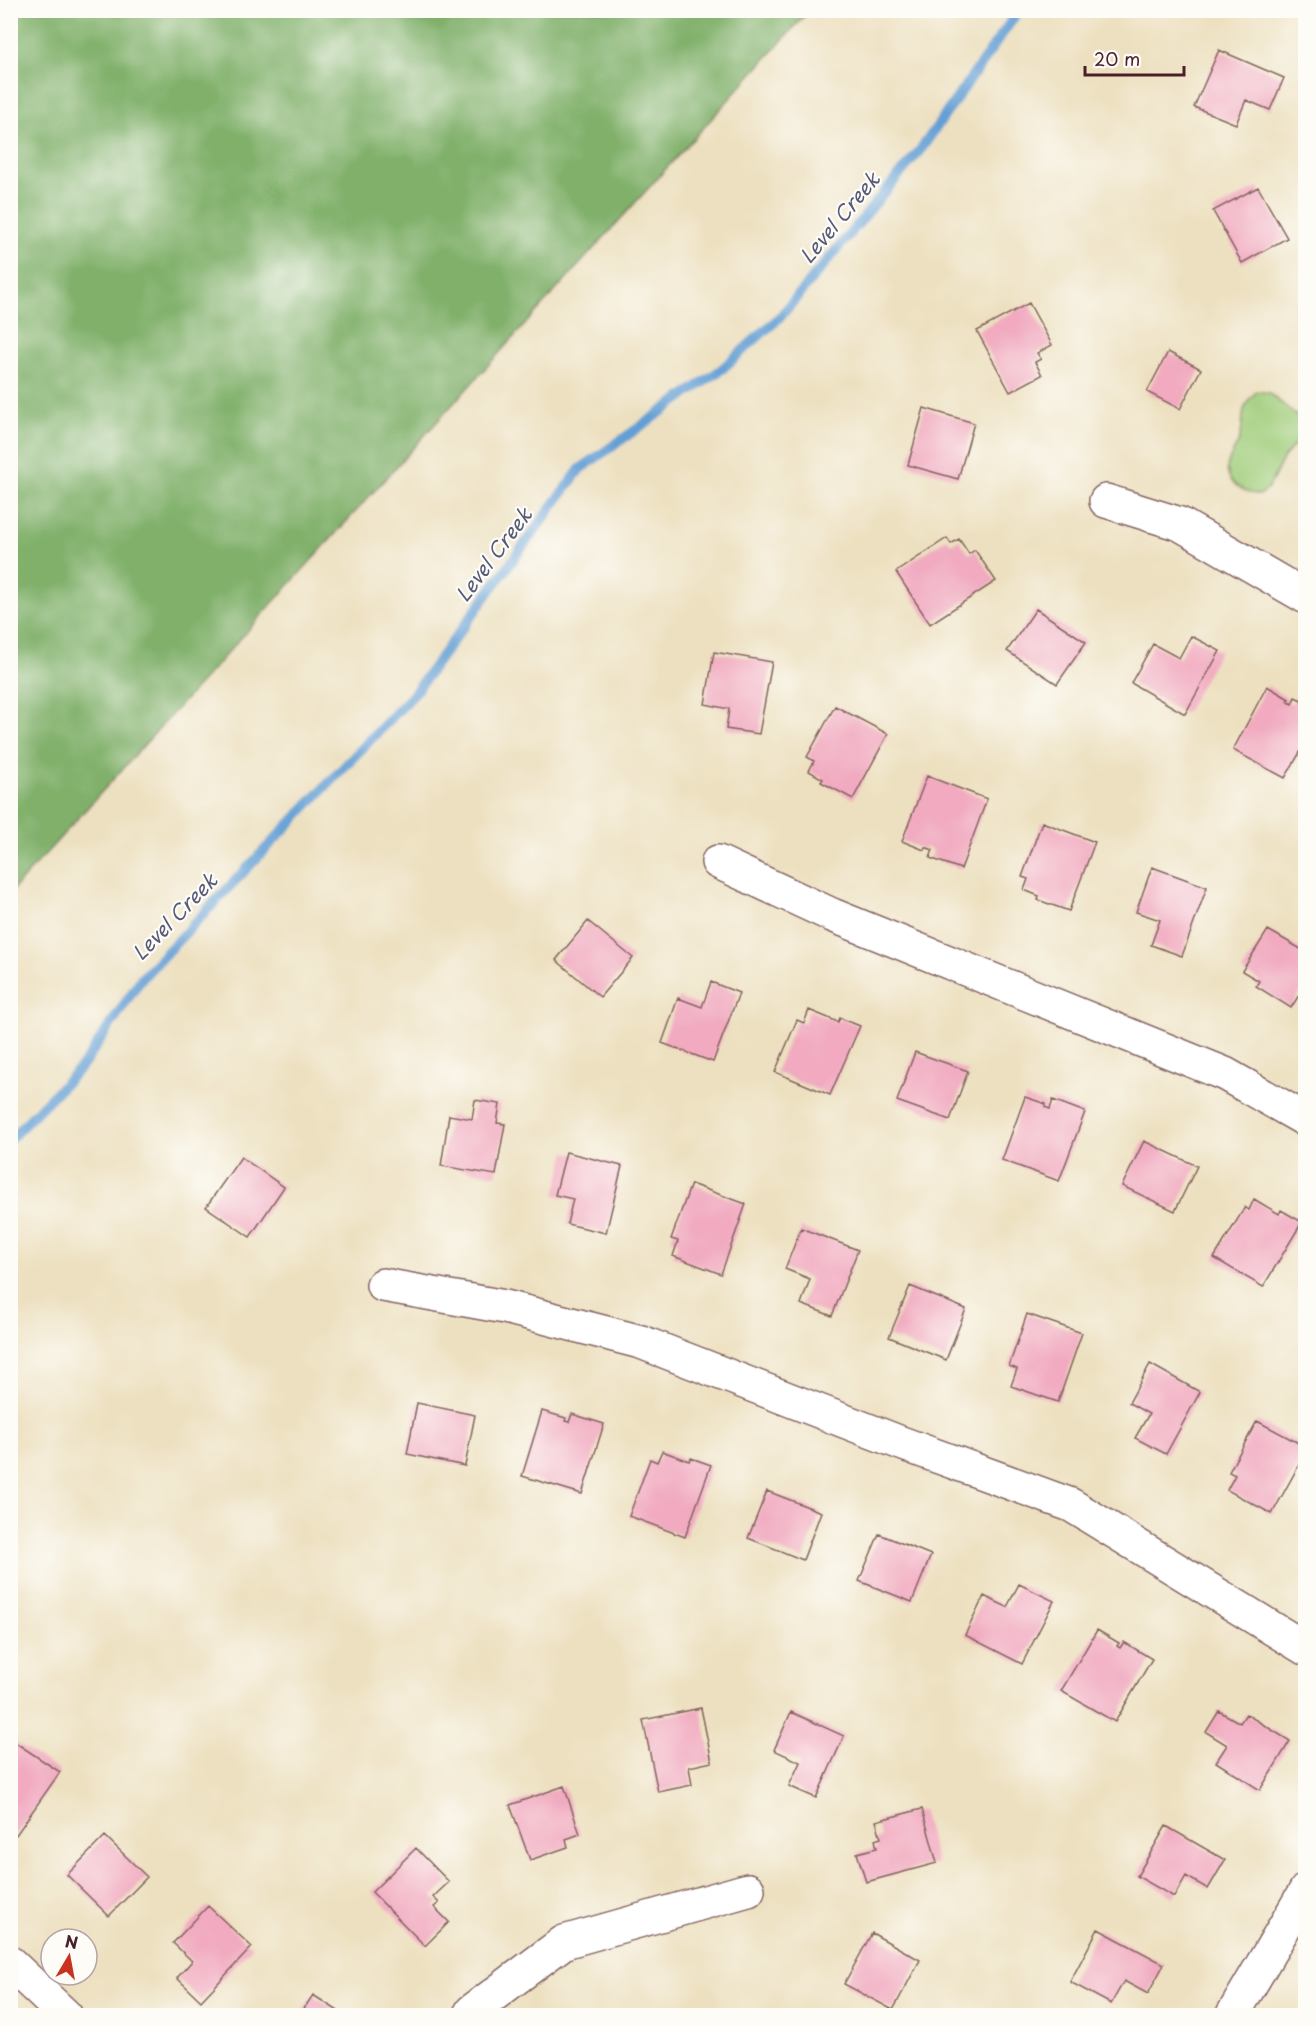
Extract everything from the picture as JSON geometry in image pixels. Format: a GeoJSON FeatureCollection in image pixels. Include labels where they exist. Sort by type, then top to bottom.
{"type":"FeatureCollection","features":[{"type":"Feature","properties":{"kind":"street"},"geometry":{"type":"LineString","coordinates":[[1106,501],[1180,524],[1305,597]]}},
{"type":"Feature","properties":{"kind":"street"},"geometry":{"type":"LineString","coordinates":[[718,862],[832,915],[1225,1074],[1305,1120]]}},
{"type":"Feature","properties":{"kind":"street"},"geometry":{"type":"LineString","coordinates":[[383,1285],[505,1307],[641,1342],[901,1443],[1071,1505],[1305,1649]]}},
{"type":"Feature","properties":{"kind":"street"},"geometry":{"type":"LineString","coordinates":[[469,2016],[472,2011],[564,1942],[748,1890]]}},
{"type":"Feature","properties":{"kind":"street"},"geometry":{"type":"LineString","coordinates":[[1232,2016],[1305,1890]]}},
{"type":"Feature","properties":{"kind":"street"},"geometry":{"type":"LineString","coordinates":[[10,1963],[66,2016]]}},
{"type":"Feature","properties":{"kind":"green space"},"geometry":{"type":"Polygon","coordinates":[[[10,11],[809,11],[11,892],[10,11]]]}},
{"type":"Feature","properties":{"kind":"green space"},"geometry":{"type":"Polygon","coordinates":[[[1257,391],[1269,393],[1298,417],[1301,430],[1296,443],[1284,457],[1269,487],[1260,495],[1236,486],[1227,470],[1229,460],[1240,438],[1244,409],[1257,391]]]}},
{"type":"Feature","properties":{"kind":"building"},"geometry":{"type":"Polygon","coordinates":[[[1219,50],[1284,78],[1270,110],[1246,100],[1236,124],[1194,107],[1219,50]]]}},
{"type":"Feature","properties":{"kind":"building"},"geometry":{"type":"Polygon","coordinates":[[[1258,187],[1287,238],[1242,263],[1213,211],[1258,187]]]}},
{"type":"Feature","properties":{"kind":"building"},"geometry":{"type":"Polygon","coordinates":[[[1029,303],[1052,345],[1037,353],[1041,359],[1035,362],[1042,375],[1010,392],[977,331],[1029,303]]]}},
{"type":"Feature","properties":{"kind":"building"},"geometry":{"type":"Polygon","coordinates":[[[1168,352],[1201,369],[1180,409],[1147,392],[1168,352]]]}},
{"type":"Feature","properties":{"kind":"building"},"geometry":{"type":"Polygon","coordinates":[[[924,408],[974,423],[958,479],[908,465],[924,408]]]}},
{"type":"Feature","properties":{"kind":"building"},"geometry":{"type":"Polygon","coordinates":[[[947,538],[951,544],[959,539],[969,554],[975,550],[996,581],[930,624],[896,572],[947,538]]]}},
{"type":"Feature","properties":{"kind":"building"},"geometry":{"type":"Polygon","coordinates":[[[1036,609],[1086,642],[1057,684],[1007,651],[1036,609]]]}},
{"type":"Feature","properties":{"kind":"building"},"geometry":{"type":"Polygon","coordinates":[[[1191,636],[1220,651],[1185,714],[1131,683],[1153,644],[1179,658],[1191,636]]]}},
{"type":"Feature","properties":{"kind":"building"},"geometry":{"type":"Polygon","coordinates":[[[714,652],[772,662],[759,734],[726,729],[729,709],[705,704],[714,652]]]}},
{"type":"Feature","properties":{"kind":"building"},"geometry":{"type":"Polygon","coordinates":[[[1267,686],[1289,699],[1287,701],[1292,704],[1295,697],[1306,702],[1306,742],[1285,778],[1233,750],[1267,686]]]}},
{"type":"Feature","properties":{"kind":"building"},"geometry":{"type":"Polygon","coordinates":[[[835,706],[888,734],[853,799],[821,782],[823,779],[809,771],[814,761],[807,757],[835,706]]]}},
{"type":"Feature","properties":{"kind":"building"},"geometry":{"type":"Polygon","coordinates":[[[927,776],[987,799],[961,869],[930,858],[933,850],[925,847],[924,850],[902,841],[927,776]]]}},
{"type":"Feature","properties":{"kind":"building"},"geometry":{"type":"Polygon","coordinates":[[[1042,822],[1095,842],[1069,911],[1038,900],[1039,896],[1024,890],[1028,879],[1022,877],[1042,822]]]}},
{"type":"Feature","properties":{"kind":"building"},"geometry":{"type":"Polygon","coordinates":[[[1152,867],[1207,887],[1182,956],[1151,945],[1160,920],[1136,912],[1152,867]]]}},
{"type":"Feature","properties":{"kind":"building"},"geometry":{"type":"Polygon","coordinates":[[[588,921],[633,958],[600,997],[556,960],[588,921]]]}},
{"type":"Feature","properties":{"kind":"building"},"geometry":{"type":"Polygon","coordinates":[[[1268,930],[1306,952],[1306,984],[1291,1008],[1256,986],[1259,981],[1242,971],[1268,930]]]}},
{"type":"Feature","properties":{"kind":"building"},"geometry":{"type":"Polygon","coordinates":[[[711,982],[739,993],[713,1062],[662,1043],[678,998],[702,1007],[711,982]]]}},
{"type":"Feature","properties":{"kind":"building"},"geometry":{"type":"Polygon","coordinates":[[[809,1010],[838,1022],[840,1018],[860,1026],[830,1095],[775,1072],[797,1020],[804,1023],[809,1010]]]}},
{"type":"Feature","properties":{"kind":"building"},"geometry":{"type":"Polygon","coordinates":[[[915,1052],[968,1071],[950,1120],[897,1101],[915,1052]]]}},
{"type":"Feature","properties":{"kind":"building"},"geometry":{"type":"Polygon","coordinates":[[[1025,1097],[1046,1104],[1045,1107],[1050,1109],[1053,1100],[1085,1112],[1059,1181],[1002,1160],[1025,1097]]]}},
{"type":"Feature","properties":{"kind":"building"},"geometry":{"type":"Polygon","coordinates":[[[475,1100],[500,1104],[497,1123],[505,1124],[496,1175],[441,1166],[449,1115],[472,1119],[475,1100]]]}},
{"type":"Feature","properties":{"kind":"building"},"geometry":{"type":"Polygon","coordinates":[[[1144,1141],[1197,1166],[1175,1211],[1122,1186],[1144,1141]]]}},
{"type":"Feature","properties":{"kind":"building"},"geometry":{"type":"Polygon","coordinates":[[[566,1152],[622,1166],[606,1233],[567,1224],[573,1199],[555,1195],[566,1152]]]}},
{"type":"Feature","properties":{"kind":"building"},"geometry":{"type":"Polygon","coordinates":[[[241,1157],[284,1187],[250,1237],[206,1207],[241,1157]]]}},
{"type":"Feature","properties":{"kind":"building"},"geometry":{"type":"Polygon","coordinates":[[[691,1184],[746,1204],[721,1274],[673,1256],[678,1241],[671,1239],[691,1184]]]}},
{"type":"Feature","properties":{"kind":"building"},"geometry":{"type":"Polygon","coordinates":[[[1254,1199],[1279,1214],[1281,1210],[1302,1222],[1263,1287],[1214,1258],[1245,1207],[1249,1210],[1254,1199]]]}},
{"type":"Feature","properties":{"kind":"building"},"geometry":{"type":"Polygon","coordinates":[[[801,1228],[858,1250],[832,1316],[801,1304],[810,1279],[785,1269],[801,1228]]]}},
{"type":"Feature","properties":{"kind":"building"},"geometry":{"type":"Polygon","coordinates":[[[910,1286],[966,1309],[946,1360],[889,1337],[910,1286]]]}},
{"type":"Feature","properties":{"kind":"building"},"geometry":{"type":"Polygon","coordinates":[[[1027,1314],[1082,1333],[1058,1402],[1011,1386],[1017,1369],[1009,1366],[1027,1314]]]}},
{"type":"Feature","properties":{"kind":"building"},"geometry":{"type":"Polygon","coordinates":[[[1150,1364],[1200,1392],[1166,1454],[1135,1438],[1149,1414],[1129,1403],[1150,1364]]]}},
{"type":"Feature","properties":{"kind":"building"},"geometry":{"type":"Polygon","coordinates":[[[417,1403],[475,1415],[465,1466],[407,1454],[417,1403]]]}},
{"type":"Feature","properties":{"kind":"building"},"geometry":{"type":"Polygon","coordinates":[[[542,1411],[566,1418],[565,1421],[569,1422],[572,1414],[604,1424],[582,1494],[522,1476],[542,1411]]]}},
{"type":"Feature","properties":{"kind":"building"},"geometry":{"type":"Polygon","coordinates":[[[1257,1421],[1306,1447],[1306,1452],[1272,1514],[1227,1490],[1235,1475],[1229,1472],[1257,1421]]]}},
{"type":"Feature","properties":{"kind":"building"},"geometry":{"type":"Polygon","coordinates":[[[662,1451],[689,1461],[691,1458],[711,1465],[685,1537],[629,1516],[650,1459],[657,1462],[662,1451]]]}},
{"type":"Feature","properties":{"kind":"building"},"geometry":{"type":"Polygon","coordinates":[[[767,1491],[821,1512],[803,1560],[748,1538],[767,1491]]]}},
{"type":"Feature","properties":{"kind":"building"},"geometry":{"type":"Polygon","coordinates":[[[879,1534],[931,1555],[912,1602],[859,1581],[879,1534]]]}},
{"type":"Feature","properties":{"kind":"building"},"geometry":{"type":"Polygon","coordinates":[[[1019,1584],[1054,1601],[1022,1664],[965,1635],[984,1596],[1007,1607],[1019,1584]]]}},
{"type":"Feature","properties":{"kind":"building"},"geometry":{"type":"Polygon","coordinates":[[[1097,1630],[1119,1643],[1117,1646],[1120,1648],[1124,1642],[1152,1659],[1115,1722],[1061,1691],[1097,1630]]]}},
{"type":"Feature","properties":{"kind":"building"},"geometry":{"type":"Polygon","coordinates":[[[701,1708],[712,1762],[689,1767],[692,1785],[658,1792],[643,1720],[701,1708]]]}},
{"type":"Feature","properties":{"kind":"building"},"geometry":{"type":"Polygon","coordinates":[[[1219,1711],[1240,1723],[1246,1714],[1290,1741],[1260,1790],[1216,1762],[1227,1745],[1206,1732],[1219,1711]]]}},
{"type":"Feature","properties":{"kind":"building"},"geometry":{"type":"Polygon","coordinates":[[[791,1712],[844,1736],[816,1798],[789,1786],[800,1762],[774,1750],[791,1712]]]}},
{"type":"Feature","properties":{"kind":"building"},"geometry":{"type":"Polygon","coordinates":[[[10,1739],[60,1772],[16,1835],[10,1831],[10,1739]]]}},
{"type":"Feature","properties":{"kind":"building"},"geometry":{"type":"Polygon","coordinates":[[[564,1786],[580,1834],[566,1839],[568,1847],[530,1860],[510,1805],[564,1786]]]}},
{"type":"Feature","properties":{"kind":"building"},"geometry":{"type":"Polygon","coordinates":[[[922,1809],[937,1863],[866,1882],[857,1853],[877,1848],[875,1840],[881,1838],[876,1821],[922,1809]]]}},
{"type":"Feature","properties":{"kind":"building"},"geometry":{"type":"Polygon","coordinates":[[[1166,1826],[1225,1860],[1208,1889],[1186,1876],[1174,1897],[1137,1876],[1166,1826]]]}},
{"type":"Feature","properties":{"kind":"building"},"geometry":{"type":"Polygon","coordinates":[[[105,1836],[147,1877],[109,1916],[67,1875],[105,1836]]]}},
{"type":"Feature","properties":{"kind":"building"},"geometry":{"type":"Polygon","coordinates":[[[416,1848],[449,1882],[433,1897],[439,1903],[434,1907],[449,1922],[425,1946],[372,1892],[416,1848]]]}},
{"type":"Feature","properties":{"kind":"building"},"geometry":{"type":"Polygon","coordinates":[[[208,1906],[252,1947],[201,2001],[177,1978],[192,1961],[173,1943],[208,1906]]]}},
{"type":"Feature","properties":{"kind":"building"},"geometry":{"type":"Polygon","coordinates":[[[1098,1929],[1164,1964],[1148,1994],[1124,1981],[1111,2004],[1070,1982],[1098,1929]]]}},
{"type":"Feature","properties":{"kind":"building"},"geometry":{"type":"Polygon","coordinates":[[[872,1933],[920,1960],[893,2010],[844,1984],[872,1933]]]}},
{"type":"Feature","properties":{"kind":"building"},"geometry":{"type":"Polygon","coordinates":[[[313,1995],[346,2016],[299,2016],[313,1995]]]}},
{"type":"Feature","properties":{"kind":"waterway","name":"Level Creek"},"geometry":{"type":"LineString","coordinates":[[10,1139],[84,1064],[141,979],[413,695],[580,469],[722,369],[780,317],[921,149],[1019,10]]}}]}
